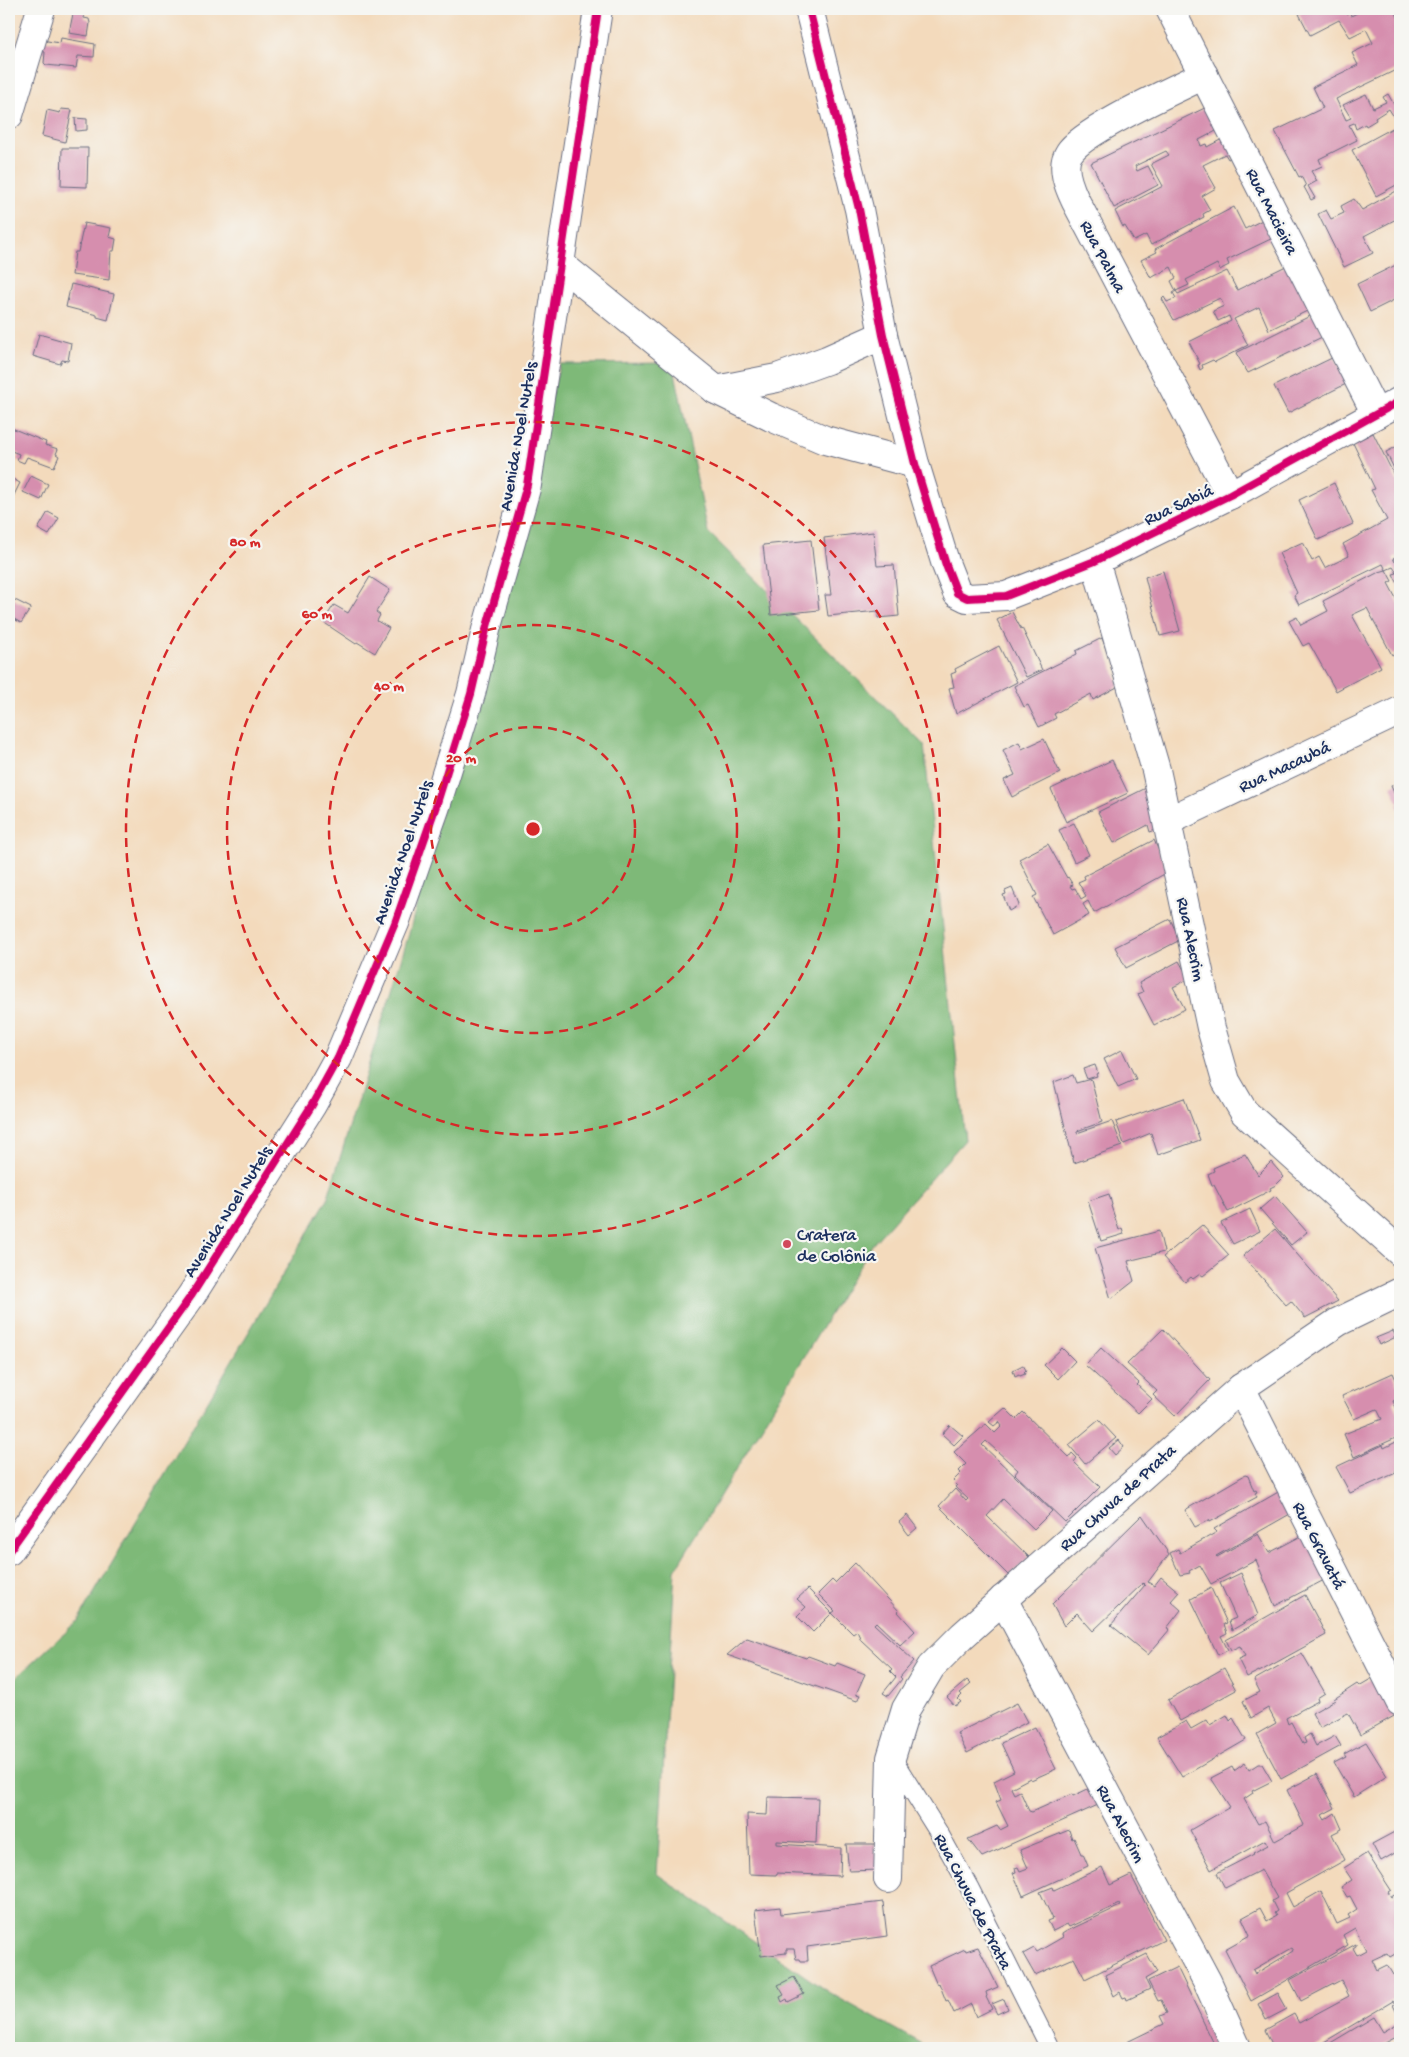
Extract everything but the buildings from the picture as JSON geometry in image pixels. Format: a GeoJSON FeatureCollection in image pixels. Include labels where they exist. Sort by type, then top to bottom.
{"type":"FeatureCollection","features":[{"type":"Feature","properties":{"kind":"street"},"geometry":{"type":"LineString","coordinates":[[9,115],[42,9]]}},
{"type":"Feature","properties":{"kind":"street","name":"Avenida Noel Nutels"},"geometry":{"type":"LineString","coordinates":[[9,1551],[20,1539],[191,1296],[312,1105],[338,1058],[395,923],[436,806],[470,694],[527,485],[598,9]]}},
{"type":"Feature","properties":{"kind":"street"},"geometry":{"type":"LineString","coordinates":[[560,264],[716,390],[771,417],[825,440],[916,464],[883,335],[859,209],[809,9]]}},
{"type":"Feature","properties":{"kind":"street","name":"Rua Macieira"},"geometry":{"type":"LineString","coordinates":[[1170,9],[1376,414]]}},
{"type":"Feature","properties":{"kind":"street","name":"Rua Palma"},"geometry":{"type":"LineString","coordinates":[[1204,75],[1095,130],[1076,144],[1068,153],[1065,163],[1068,183],[1075,200],[1230,495]]}},
{"type":"Feature","properties":{"kind":"street"},"geometry":{"type":"LineString","coordinates":[[716,390],[777,378],[826,360],[883,335]]}},
{"type":"Feature","properties":{"kind":"street","name":"Rua Sabiá"},"geometry":{"type":"LineString","coordinates":[[916,464],[946,565],[957,593],[968,598],[1006,596],[1095,560],[1230,495],[1400,401]]}},
{"type":"Feature","properties":{"kind":"street","name":"Rua Alecrim"},"geometry":{"type":"LineString","coordinates":[[1095,560],[1143,721],[1168,821],[1210,1028],[1226,1081],[1244,1112],[1400,1252]]}},
{"type":"Feature","properties":{"kind":"street","name":"Rua Macaubá"},"geometry":{"type":"LineString","coordinates":[[1168,821],[1400,711]]}},
{"type":"Feature","properties":{"kind":"street","name":"Rua Chuva de Prata"},"geometry":{"type":"LineString","coordinates":[[888,1879],[891,1758],[906,1709],[931,1667],[1003,1599],[1241,1388],[1338,1322],[1400,1292]]}},
{"type":"Feature","properties":{"kind":"street","name":"Rua Gravatá"},"geometry":{"type":"LineString","coordinates":[[1241,1388],[1400,1702]]}},
{"type":"Feature","properties":{"kind":"street","name":"Rua Alecrim"},"geometry":{"type":"LineString","coordinates":[[1003,1599],[1207,1981],[1237,2048]]}},
{"type":"Feature","properties":{"kind":"lane","name":"Rua Chuva de Prata"},"geometry":{"type":"LineString","coordinates":[[891,1758],[939,1833],[969,1886],[1050,2048]]}},
{"type":"Feature","properties":{"kind":"green space"},"geometry":{"type":"Polygon","coordinates":[[[673,363],[708,532],[924,745],[965,1140],[872,1245],[675,1570],[657,1874],[828,1992],[929,2048],[9,2048],[9,1684],[77,1622],[327,1200],[408,937],[560,364],[673,363]]]}},
{"type":"Feature","properties":{"kind":"cycle path"},"geometry":{"type":"LineString","coordinates":[[9,1551],[191,1296],[312,1105],[338,1058],[395,923],[436,806],[471,694],[486,630],[527,485],[598,9]]}},
{"type":"Feature","properties":{"kind":"cycle path"},"geometry":{"type":"LineString","coordinates":[[809,9],[859,209],[883,335],[915,464],[946,565],[957,593],[967,598],[1006,596],[1095,561],[1230,495],[1400,401]]}},
{"type":"Feature","properties":{"kind":"place","name":"Cratera de Colônia"},"geometry":{"type":"Point","coordinates":[787,1244]}}]}
